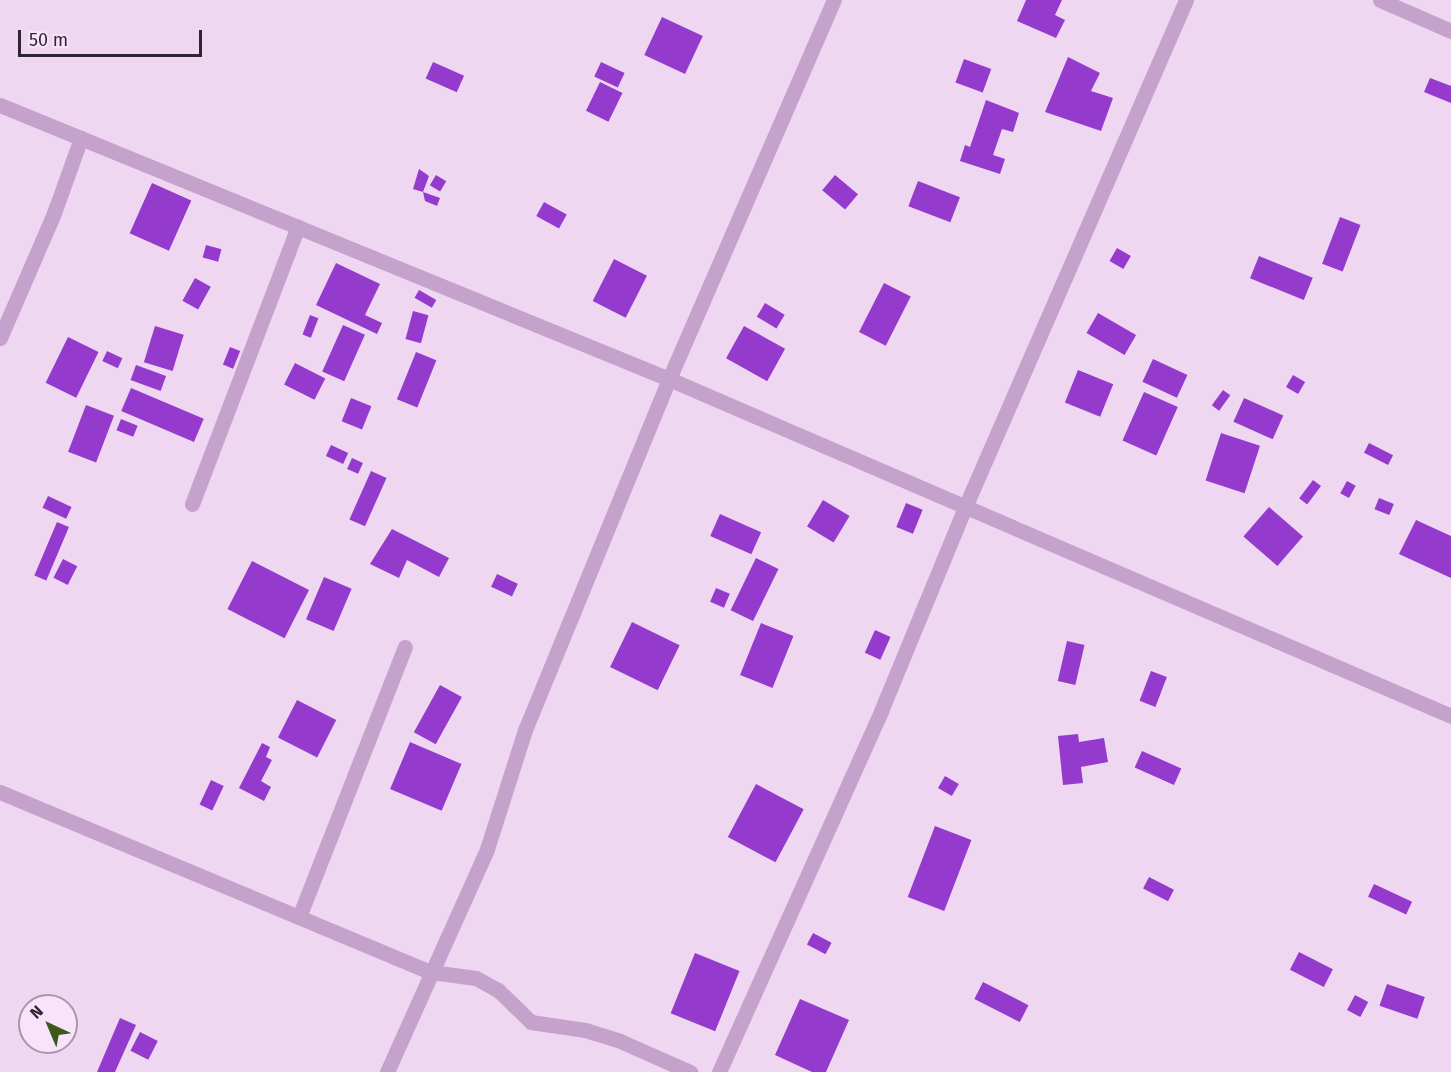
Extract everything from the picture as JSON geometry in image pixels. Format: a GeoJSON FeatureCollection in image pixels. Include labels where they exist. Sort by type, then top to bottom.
{"type":"FeatureCollection","features":[{"type":"Feature","properties":{"kind":"street"},"geometry":{"type":"LineString","coordinates":[[387,1072],[487,849],[525,730],[669,379],[834,0]]}},
{"type":"Feature","properties":{"kind":"street"},"geometry":{"type":"LineString","coordinates":[[719,1072],[881,711],[966,505],[1186,0]]}},
{"type":"Feature","properties":{"kind":"street"},"geometry":{"type":"LineString","coordinates":[[1380,0],[1451,31]]}},
{"type":"Feature","properties":{"kind":"street"},"geometry":{"type":"LineString","coordinates":[[0,105],[669,379],[966,505],[1451,716]]}},
{"type":"Feature","properties":{"kind":"street"},"geometry":{"type":"LineString","coordinates":[[0,338],[54,213],[81,138]]}},
{"type":"Feature","properties":{"kind":"street"},"geometry":{"type":"LineString","coordinates":[[192,504],[298,227]]}},
{"type":"Feature","properties":{"kind":"street"},"geometry":{"type":"LineString","coordinates":[[299,917],[405,647]]}},
{"type":"Feature","properties":{"kind":"street"},"geometry":{"type":"LineString","coordinates":[[0,792],[431,972],[476,978],[498,990],[531,1022],[585,1030],[620,1041],[690,1072]]}},
{"type":"Feature","properties":{"kind":"building"},"geometry":{"type":"Polygon","coordinates":[[[1026,0],[1062,0],[1055,15],[1065,20],[1056,38],[1017,21],[1026,0]]]}},
{"type":"Feature","properties":{"kind":"building"},"geometry":{"type":"Polygon","coordinates":[[[662,17],[703,36],[685,74],[644,55],[662,17]]]}},
{"type":"Feature","properties":{"kind":"building"},"geometry":{"type":"Polygon","coordinates":[[[1068,57],[1100,73],[1091,91],[1113,98],[1101,131],[1045,112],[1068,57]]]}},
{"type":"Feature","properties":{"kind":"building"},"geometry":{"type":"Polygon","coordinates":[[[964,59],[991,69],[983,92],[955,82],[964,59]]]}},
{"type":"Feature","properties":{"kind":"building"},"geometry":{"type":"Polygon","coordinates":[[[433,62],[464,76],[457,92],[426,78],[433,62]]]}},
{"type":"Feature","properties":{"kind":"building"},"geometry":{"type":"Polygon","coordinates":[[[601,62],[625,73],[618,87],[594,77],[601,62]]]}},
{"type":"Feature","properties":{"kind":"building"},"geometry":{"type":"Polygon","coordinates":[[[1430,78],[1451,86],[1451,103],[1424,92],[1430,78]]]}},
{"type":"Feature","properties":{"kind":"building"},"geometry":{"type":"Polygon","coordinates":[[[600,82],[622,93],[608,122],[586,111],[600,82]]]}},
{"type":"Feature","properties":{"kind":"building"},"geometry":{"type":"Polygon","coordinates":[[[986,100],[1019,113],[1013,132],[1002,129],[993,155],[1005,159],[1000,174],[960,161],[965,145],[970,147],[986,100]]]}},
{"type":"Feature","properties":{"kind":"building"},"geometry":{"type":"Polygon","coordinates":[[[419,169],[429,176],[423,192],[413,189],[419,169]]]}},
{"type":"Feature","properties":{"kind":"building"},"geometry":{"type":"Polygon","coordinates":[[[436,175],[446,181],[440,191],[430,185],[436,175]]]}},
{"type":"Feature","properties":{"kind":"building"},"geometry":{"type":"Polygon","coordinates":[[[835,175],[858,194],[845,210],[822,190],[835,175]]]}},
{"type":"Feature","properties":{"kind":"building"},"geometry":{"type":"Polygon","coordinates":[[[918,181],[960,197],[950,222],[908,206],[918,181]]]}},
{"type":"Feature","properties":{"kind":"building"},"geometry":{"type":"Polygon","coordinates":[[[152,183],[191,200],[169,251],[130,233],[152,183]]]}},
{"type":"Feature","properties":{"kind":"building"},"geometry":{"type":"Polygon","coordinates":[[[423,192],[440,198],[437,206],[425,201],[423,192]]]}},
{"type":"Feature","properties":{"kind":"building"},"geometry":{"type":"Polygon","coordinates":[[[544,202],[567,215],[559,229],[536,216],[544,202]]]}},
{"type":"Feature","properties":{"kind":"building"},"geometry":{"type":"Polygon","coordinates":[[[1340,217],[1361,225],[1343,272],[1322,264],[1340,217]]]}},
{"type":"Feature","properties":{"kind":"building"},"geometry":{"type":"Polygon","coordinates":[[[206,245],[221,249],[218,262],[203,258],[206,245]]]}},
{"type":"Feature","properties":{"kind":"building"},"geometry":{"type":"Polygon","coordinates":[[[1117,248],[1131,256],[1123,269],[1110,261],[1117,248]]]}},
{"type":"Feature","properties":{"kind":"building"},"geometry":{"type":"Polygon","coordinates":[[[1259,256],[1313,278],[1304,300],[1250,278],[1259,256]]]}},
{"type":"Feature","properties":{"kind":"building"},"geometry":{"type":"Polygon","coordinates":[[[614,259],[647,276],[626,318],[593,301],[614,259]]]}},
{"type":"Feature","properties":{"kind":"building"},"geometry":{"type":"Polygon","coordinates":[[[336,263],[380,284],[365,315],[382,323],[377,334],[316,305],[336,263]]]}},
{"type":"Feature","properties":{"kind":"building"},"geometry":{"type":"Polygon","coordinates":[[[195,278],[211,287],[198,309],[182,301],[195,278]]]}},
{"type":"Feature","properties":{"kind":"building"},"geometry":{"type":"Polygon","coordinates":[[[884,283],[911,297],[886,346],[859,332],[884,283]]]}},
{"type":"Feature","properties":{"kind":"building"},"geometry":{"type":"Polygon","coordinates":[[[419,290],[436,300],[432,308],[414,298],[419,290]]]}},
{"type":"Feature","properties":{"kind":"building"},"geometry":{"type":"Polygon","coordinates":[[[765,303],[785,315],[776,329],[757,317],[765,303]]]}},
{"type":"Feature","properties":{"kind":"building"},"geometry":{"type":"Polygon","coordinates":[[[413,311],[428,315],[421,343],[405,339],[413,311]]]}},
{"type":"Feature","properties":{"kind":"building"},"geometry":{"type":"Polygon","coordinates":[[[1098,313],[1136,335],[1125,355],[1086,333],[1098,313]]]}},
{"type":"Feature","properties":{"kind":"building"},"geometry":{"type":"Polygon","coordinates":[[[310,315],[318,318],[311,338],[302,335],[310,315]]]}},
{"type":"Feature","properties":{"kind":"building"},"geometry":{"type":"Polygon","coordinates":[[[343,325],[365,335],[344,381],[322,372],[343,325]]]}},
{"type":"Feature","properties":{"kind":"building"},"geometry":{"type":"Polygon","coordinates":[[[155,326],[184,335],[173,371],[144,362],[155,326]]]}},
{"type":"Feature","properties":{"kind":"building"},"geometry":{"type":"Polygon","coordinates":[[[744,326],[785,349],[767,381],[726,358],[744,326]]]}},
{"type":"Feature","properties":{"kind":"building"},"geometry":{"type":"Polygon","coordinates":[[[68,337],[99,352],[76,398],[46,383],[68,337]]]}},
{"type":"Feature","properties":{"kind":"building"},"geometry":{"type":"Polygon","coordinates":[[[230,347],[240,351],[233,369],[223,365],[230,347]]]}},
{"type":"Feature","properties":{"kind":"building"},"geometry":{"type":"Polygon","coordinates":[[[107,351],[122,358],[118,368],[102,361],[107,351]]]}},
{"type":"Feature","properties":{"kind":"building"},"geometry":{"type":"Polygon","coordinates":[[[416,352],[436,360],[417,408],[397,399],[416,352]]]}},
{"type":"Feature","properties":{"kind":"building"},"geometry":{"type":"Polygon","coordinates":[[[1153,359],[1187,375],[1177,398],[1142,382],[1153,359]]]}},
{"type":"Feature","properties":{"kind":"building"},"geometry":{"type":"Polygon","coordinates":[[[295,363],[325,378],[314,400],[284,384],[295,363]]]}},
{"type":"Feature","properties":{"kind":"building"},"geometry":{"type":"Polygon","coordinates":[[[136,365],[166,376],[161,391],[131,380],[136,365]]]}},
{"type":"Feature","properties":{"kind":"building"},"geometry":{"type":"Polygon","coordinates":[[[1078,370],[1113,384],[1100,417],[1065,402],[1078,370]]]}},
{"type":"Feature","properties":{"kind":"building"},"geometry":{"type":"Polygon","coordinates":[[[1293,375],[1305,382],[1298,394],[1286,387],[1293,375]]]}},
{"type":"Feature","properties":{"kind":"building"},"geometry":{"type":"Polygon","coordinates":[[[131,388],[204,419],[194,442],[121,411],[131,388]]]}},
{"type":"Feature","properties":{"kind":"building"},"geometry":{"type":"Polygon","coordinates":[[[1223,390],[1230,395],[1219,411],[1212,405],[1223,390]]]}},
{"type":"Feature","properties":{"kind":"building"},"geometry":{"type":"Polygon","coordinates":[[[1144,392],[1178,407],[1156,455],[1122,440],[1144,392]]]}},
{"type":"Feature","properties":{"kind":"building"},"geometry":{"type":"Polygon","coordinates":[[[351,398],[371,406],[362,429],[342,421],[351,398]]]}},
{"type":"Feature","properties":{"kind":"building"},"geometry":{"type":"Polygon","coordinates":[[[1244,398],[1283,415],[1273,439],[1233,422],[1244,398]]]}},
{"type":"Feature","properties":{"kind":"building"},"geometry":{"type":"Polygon","coordinates":[[[86,405],[114,416],[96,462],[68,452],[86,405]]]}},
{"type":"Feature","properties":{"kind":"building"},"geometry":{"type":"Polygon","coordinates":[[[121,419],[138,426],[133,437],[117,430],[121,419]]]}},
{"type":"Feature","properties":{"kind":"building"},"geometry":{"type":"Polygon","coordinates":[[[1221,433],[1260,446],[1245,493],[1206,481],[1221,433]]]}},
{"type":"Feature","properties":{"kind":"building"},"geometry":{"type":"Polygon","coordinates":[[[1369,443],[1393,455],[1388,465],[1364,453],[1369,443]]]}},
{"type":"Feature","properties":{"kind":"building"},"geometry":{"type":"Polygon","coordinates":[[[331,445],[348,453],[343,464],[326,456],[331,445]]]}},
{"type":"Feature","properties":{"kind":"building"},"geometry":{"type":"Polygon","coordinates":[[[352,458],[363,463],[358,474],[347,469],[352,458]]]}},
{"type":"Feature","properties":{"kind":"building"},"geometry":{"type":"Polygon","coordinates":[[[371,471],[387,478],[365,526],[349,519],[371,471]]]}},
{"type":"Feature","properties":{"kind":"building"},"geometry":{"type":"Polygon","coordinates":[[[1313,480],[1321,486],[1307,504],[1299,498],[1313,480]]]}},
{"type":"Feature","properties":{"kind":"building"},"geometry":{"type":"Polygon","coordinates":[[[1347,481],[1356,486],[1349,498],[1340,493],[1347,481]]]}},
{"type":"Feature","properties":{"kind":"building"},"geometry":{"type":"Polygon","coordinates":[[[48,496],[72,507],[66,519],[43,508],[48,496]]]}},
{"type":"Feature","properties":{"kind":"building"},"geometry":{"type":"Polygon","coordinates":[[[1379,498],[1394,504],[1389,515],[1375,509],[1379,498]]]}},
{"type":"Feature","properties":{"kind":"building"},"geometry":{"type":"Polygon","coordinates":[[[823,500],[850,516],[834,543],[807,527],[823,500]]]}},
{"type":"Feature","properties":{"kind":"building"},"geometry":{"type":"Polygon","coordinates":[[[906,503],[923,510],[913,534],[896,527],[906,503]]]}},
{"type":"Feature","properties":{"kind":"building"},"geometry":{"type":"Polygon","coordinates":[[[1269,507],[1303,537],[1277,566],[1243,536],[1269,507]]]}},
{"type":"Feature","properties":{"kind":"building"},"geometry":{"type":"Polygon","coordinates":[[[720,514],[761,532],[751,554],[710,536],[720,514]]]}},
{"type":"Feature","properties":{"kind":"building"},"geometry":{"type":"Polygon","coordinates":[[[1416,520],[1451,536],[1451,578],[1399,554],[1416,520]]]}},
{"type":"Feature","properties":{"kind":"building"},"geometry":{"type":"Polygon","coordinates":[[[57,522],[69,527],[46,580],[34,575],[57,522]]]}},
{"type":"Feature","properties":{"kind":"building"},"geometry":{"type":"Polygon","coordinates":[[[392,529],[449,558],[439,577],[407,560],[399,578],[370,564],[392,529]]]}},
{"type":"Feature","properties":{"kind":"building"},"geometry":{"type":"Polygon","coordinates":[[[756,558],[778,569],[753,621],[731,610],[756,558]]]}},
{"type":"Feature","properties":{"kind":"building"},"geometry":{"type":"Polygon","coordinates":[[[63,559],[77,566],[68,585],[53,578],[63,559]]]}},
{"type":"Feature","properties":{"kind":"building"},"geometry":{"type":"Polygon","coordinates":[[[252,561],[309,590],[285,638],[227,609],[252,561]]]}},
{"type":"Feature","properties":{"kind":"building"},"geometry":{"type":"Polygon","coordinates":[[[497,574],[518,584],[512,596],[491,587],[497,574]]]}},
{"type":"Feature","properties":{"kind":"building"},"geometry":{"type":"Polygon","coordinates":[[[324,577],[352,589],[334,631],[306,619],[324,577]]]}},
{"type":"Feature","properties":{"kind":"building"},"geometry":{"type":"Polygon","coordinates":[[[716,588],[730,594],[724,608],[710,602],[716,588]]]}},
{"type":"Feature","properties":{"kind":"building"},"geometry":{"type":"Polygon","coordinates":[[[632,622],[680,645],[658,690],[610,667],[632,622]]]}},
{"type":"Feature","properties":{"kind":"building"},"geometry":{"type":"Polygon","coordinates":[[[761,623],[793,636],[772,688],[740,675],[761,623]]]}},
{"type":"Feature","properties":{"kind":"building"},"geometry":{"type":"Polygon","coordinates":[[[875,630],[891,637],[880,660],[865,653],[875,630]]]}},
{"type":"Feature","properties":{"kind":"building"},"geometry":{"type":"Polygon","coordinates":[[[1067,641],[1085,645],[1075,685],[1058,681],[1067,641]]]}},
{"type":"Feature","properties":{"kind":"building"},"geometry":{"type":"Polygon","coordinates":[[[1151,671],[1167,677],[1155,707],[1140,701],[1151,671]]]}},
{"type":"Feature","properties":{"kind":"building"},"geometry":{"type":"Polygon","coordinates":[[[440,685],[462,697],[436,744],[414,732],[440,685]]]}},
{"type":"Feature","properties":{"kind":"building"},"geometry":{"type":"Polygon","coordinates":[[[297,700],[336,720],[317,757],[278,737],[297,700]]]}},
{"type":"Feature","properties":{"kind":"building"},"geometry":{"type":"Polygon","coordinates":[[[1078,734],[1079,742],[1104,738],[1108,762],[1081,767],[1083,783],[1063,785],[1058,736],[1078,734]]]}},
{"type":"Feature","properties":{"kind":"building"},"geometry":{"type":"Polygon","coordinates":[[[410,742],[462,764],[442,811],[390,789],[410,742]]]}},
{"type":"Feature","properties":{"kind":"building"},"geometry":{"type":"Polygon","coordinates":[[[262,743],[270,747],[266,757],[272,760],[261,781],[271,787],[264,801],[239,788],[262,743]]]}},
{"type":"Feature","properties":{"kind":"building"},"geometry":{"type":"Polygon","coordinates":[[[1142,751],[1181,768],[1174,785],[1135,767],[1142,751]]]}},
{"type":"Feature","properties":{"kind":"building"},"geometry":{"type":"Polygon","coordinates":[[[945,776],[959,784],[952,796],[938,788],[945,776]]]}},
{"type":"Feature","properties":{"kind":"building"},"geometry":{"type":"Polygon","coordinates":[[[211,780],[224,786],[212,810],[200,804],[211,780]]]}},
{"type":"Feature","properties":{"kind":"building"},"geometry":{"type":"Polygon","coordinates":[[[756,784],[804,809],[776,862],[728,837],[756,784]]]}},
{"type":"Feature","properties":{"kind":"building"},"geometry":{"type":"Polygon","coordinates":[[[935,826],[971,840],[944,911],[908,897],[935,826]]]}},
{"type":"Feature","properties":{"kind":"building"},"geometry":{"type":"Polygon","coordinates":[[[1149,877],[1174,890],[1168,901],[1143,889],[1149,877]]]}},
{"type":"Feature","properties":{"kind":"building"},"geometry":{"type":"Polygon","coordinates":[[[1374,884],[1412,902],[1406,914],[1368,897],[1374,884]]]}},
{"type":"Feature","properties":{"kind":"building"},"geometry":{"type":"Polygon","coordinates":[[[813,933],[832,943],[825,954],[807,944],[813,933]]]}},
{"type":"Feature","properties":{"kind":"building"},"geometry":{"type":"Polygon","coordinates":[[[1299,952],[1333,969],[1324,987],[1290,970],[1299,952]]]}},
{"type":"Feature","properties":{"kind":"building"},"geometry":{"type":"Polygon","coordinates":[[[695,953],[740,971],[715,1031],[671,1013],[695,953]]]}},
{"type":"Feature","properties":{"kind":"building"},"geometry":{"type":"Polygon","coordinates":[[[983,982],[1028,1005],[1020,1022],[974,999],[983,982]]]}},
{"type":"Feature","properties":{"kind":"building"},"geometry":{"type":"Polygon","coordinates":[[[1387,984],[1425,997],[1417,1019],[1380,1006],[1387,984]]]}},
{"type":"Feature","properties":{"kind":"building"},"geometry":{"type":"Polygon","coordinates":[[[1355,995],[1368,1002],[1360,1017],[1347,1010],[1355,995]]]}},
{"type":"Feature","properties":{"kind":"building"},"geometry":{"type":"Polygon","coordinates":[[[800,999],[849,1020],[826,1072],[812,1072],[775,1055],[800,999]]]}},
{"type":"Feature","properties":{"kind":"building"},"geometry":{"type":"Polygon","coordinates":[[[120,1018],[136,1025],[115,1072],[97,1072],[120,1018]]]}},
{"type":"Feature","properties":{"kind":"building"},"geometry":{"type":"Polygon","coordinates":[[[140,1032],[158,1041],[148,1060],[130,1051],[140,1032]]]}}]}
